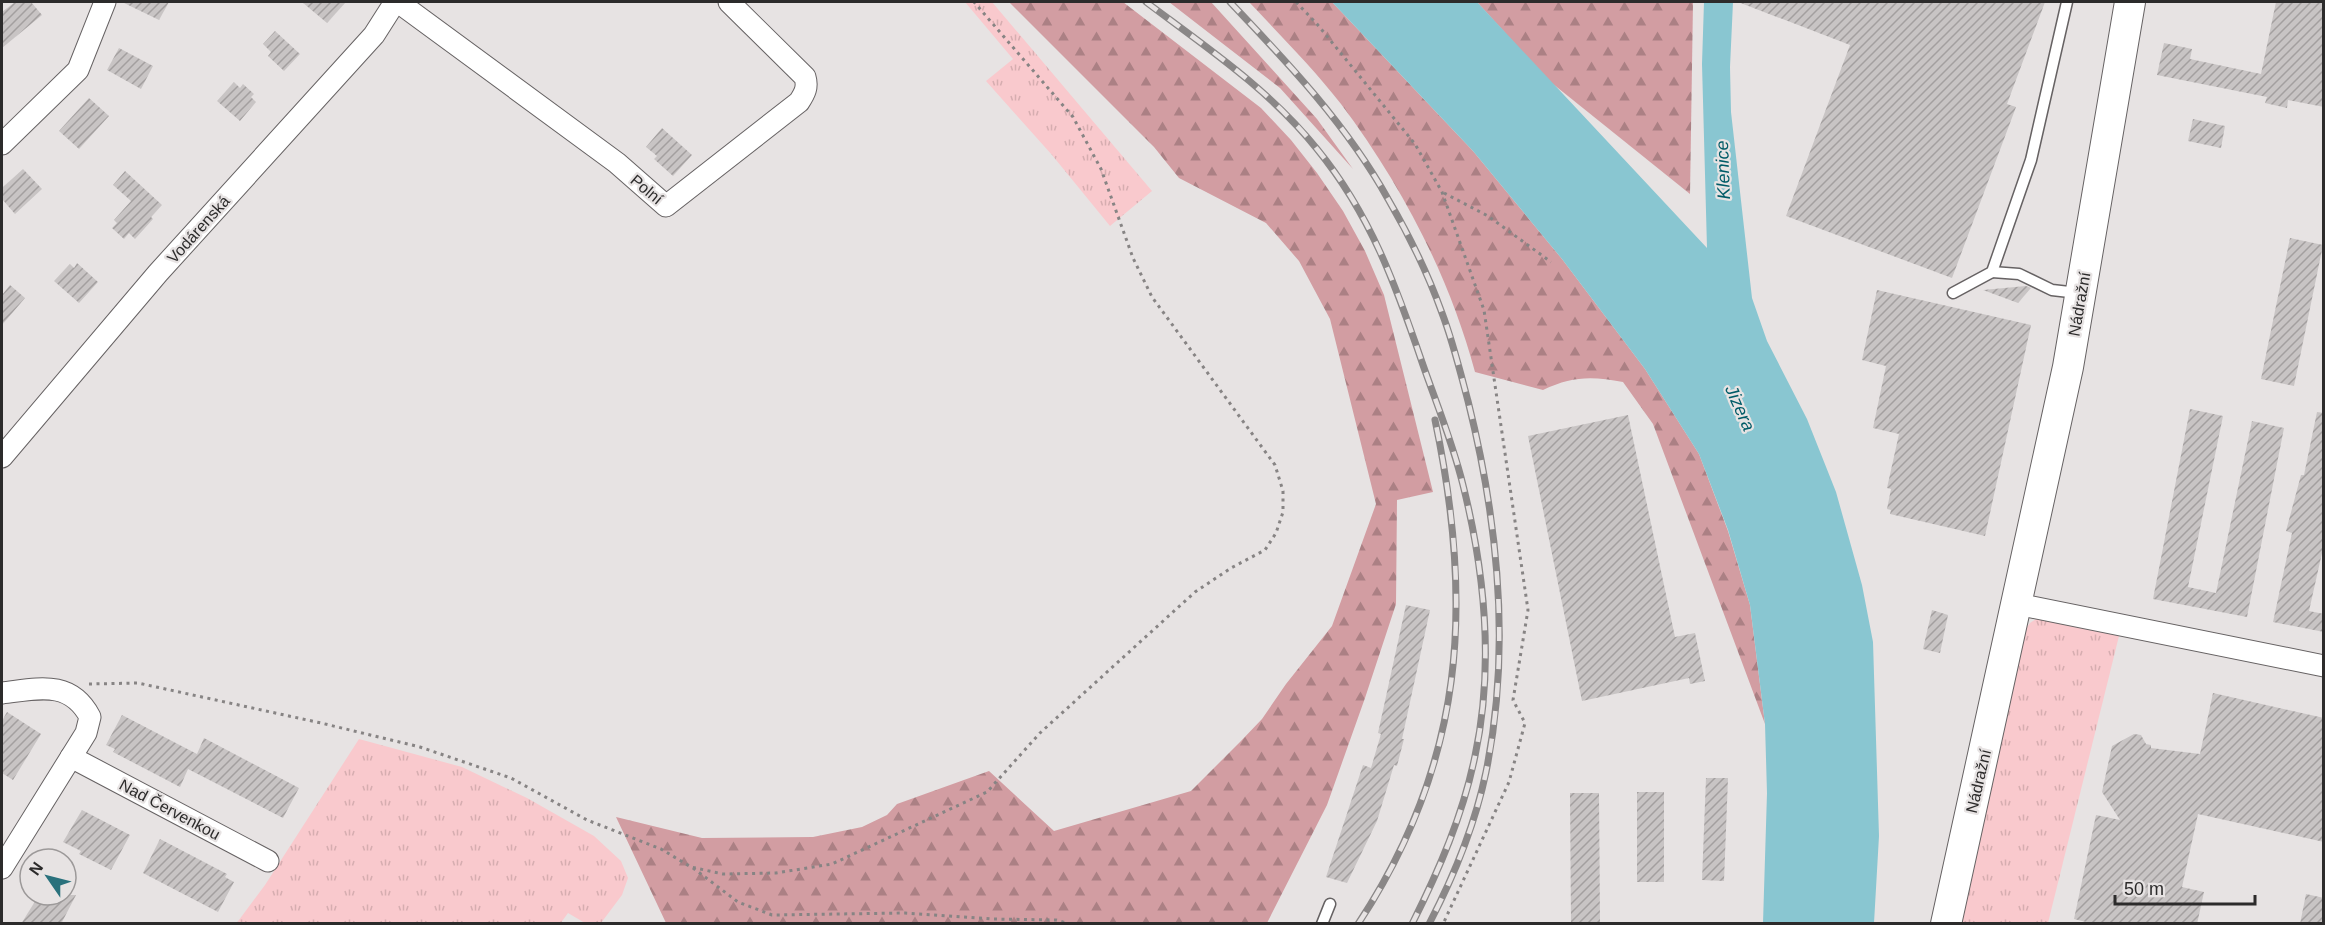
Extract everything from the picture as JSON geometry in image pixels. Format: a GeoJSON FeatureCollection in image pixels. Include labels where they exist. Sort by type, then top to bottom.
{"type":"FeatureCollection","features":[{"type":"Feature","properties":{"kind":"street"},"geometry":{"type":"LineString","coordinates":[[2,144],[78,70],[105,2]]}},
{"type":"Feature","properties":{"kind":"street","name":"Polní"},"geometry":{"type":"LineString","coordinates":[[407,4],[617,163],[666,206],[799,102],[805,93],[807,84],[805,77],[729,2]]}},
{"type":"Feature","properties":{"kind":"street","name":"Nádražní"},"geometry":{"type":"LineString","coordinates":[[1946,924],[2065,379],[2130,2]]}},
{"type":"Feature","properties":{"kind":"street","name":"Vodárenská"},"geometry":{"type":"LineString","coordinates":[[2,457],[158,273],[374,35],[407,4]]}},
{"type":"Feature","properties":{"kind":"street"},"geometry":{"type":"LineString","coordinates":[[2017,604],[2324,666]]}},
{"type":"Feature","properties":{"kind":"street"},"geometry":{"type":"LineString","coordinates":[[2,693],[41,688],[72,695],[84,705],[90,717],[86,733],[2,868]]}},
{"type":"Feature","properties":{"kind":"street","name":"Nad Červenkou"},"geometry":{"type":"LineString","coordinates":[[71,757],[268,861]]}},
{"type":"Feature","properties":{"kind":"lane"},"geometry":{"type":"LineString","coordinates":[[1992,272],[2031,160],[2067,2]]}},
{"type":"Feature","properties":{"kind":"lane"},"geometry":{"type":"LineString","coordinates":[[1953,293],[1992,272],[2019,274],[2052,290],[2080,293]]}},
{"type":"Feature","properties":{"kind":"lane"},"geometry":{"type":"LineString","coordinates":[[1322,924],[1330,904]]}},
{"type":"Feature","properties":{"kind":"path"},"geometry":{"type":"LineString","coordinates":[[691,867],[723,874],[776,873],[832,864],[987,792],[1040,733],[1186,600],[1231,568],[1265,550],[1276,533],[1283,512],[1284,491],[1275,465],[1152,297],[1133,258],[1101,169],[1073,117],[974,2]]}},
{"type":"Feature","properties":{"kind":"path"},"geometry":{"type":"LineString","coordinates":[[1296,2],[1317,24],[1415,144],[1442,192],[1484,310],[1528,610],[1513,700],[1525,723],[1512,772],[1504,792],[1443,924]]}},
{"type":"Feature","properties":{"kind":"path"},"geometry":{"type":"LineString","coordinates":[[1442,192],[1488,216],[1551,262]]}},
{"type":"Feature","properties":{"kind":"path"},"geometry":{"type":"LineString","coordinates":[[72,695],[87,684],[138,683],[310,720],[420,747],[511,777],[587,820],[661,849],[691,867],[738,902],[771,915],[905,913],[993,919],[1056,920],[1070,924]]}},
{"type":"Feature","properties":{"kind":"green space"},"geometry":{"type":"Polygon","coordinates":[[[965,2],[992,2],[1152,191],[1110,226],[1052,155],[986,81],[1013,59],[965,2]]]}},
{"type":"Feature","properties":{"kind":"green space"},"geometry":{"type":"Polygon","coordinates":[[[1009,2],[1123,2],[1261,108],[1291,140],[1343,211],[1365,251],[1384,295],[1433,492],[1397,500],[1396,604],[1327,805],[1267,923],[666,923],[616,817],[702,838],[813,837],[862,827],[887,815],[897,804],[989,771],[1054,831],[1191,791],[1262,719],[1286,684],[1332,626],[1376,504],[1330,319],[1299,261],[1266,223],[1179,178],[1154,147],[1009,2]]]}},
{"type":"Feature","properties":{"kind":"green space"},"geometry":{"type":"Polygon","coordinates":[[[1169,2],[1211,2],[1317,119],[1353,169],[1280,88],[1169,2]]]}},
{"type":"Feature","properties":{"kind":"green space"},"geometry":{"type":"Polygon","coordinates":[[[1249,2],[1332,2],[1473,151],[1562,259],[1645,369],[1699,454],[1728,531],[1750,605],[1765,724],[1653,424],[1623,382],[1582,378],[1553,385],[1543,390],[1475,372],[1452,300],[1437,266],[1403,198],[1384,166],[1341,104],[1249,2]]]}},
{"type":"Feature","properties":{"kind":"green space"},"geometry":{"type":"Polygon","coordinates":[[[1477,2],[1693,2],[1690,194],[1548,80],[1477,2]]]}},
{"type":"Feature","properties":{"kind":"green space"},"geometry":{"type":"Polygon","coordinates":[[[2036,619],[2119,636],[2048,923],[1959,924],[2022,634],[2036,619]]]}},
{"type":"Feature","properties":{"kind":"green space"},"geometry":{"type":"Polygon","coordinates":[[[359,739],[462,767],[527,798],[594,836],[621,861],[628,878],[622,895],[601,923],[585,923],[568,913],[560,924],[236,924],[265,885],[359,739]]]}},
{"type":"Feature","properties":{"kind":"water"},"geometry":{"type":"Polygon","coordinates":[[[1332,2],[1477,2],[1707,248],[1702,64],[1704,2],[1733,2],[1730,67],[1731,112],[1752,298],[1767,341],[1807,419],[1836,492],[1862,585],[1873,642],[1879,836],[1874,923],[1763,923],[1767,793],[1765,724],[1750,605],[1728,530],[1699,454],[1645,369],[1562,259],[1473,151],[1332,2]]]}},
{"type":"Feature","properties":{"kind":"building"},"geometry":{"type":"Polygon","coordinates":[[[15,2],[31,2],[42,15],[2,48],[2,12],[15,2]]]}},
{"type":"Feature","properties":{"kind":"building"},"geometry":{"type":"Polygon","coordinates":[[[122,2],[169,2],[159,20],[122,2]]]}},
{"type":"Feature","properties":{"kind":"building"},"geometry":{"type":"Polygon","coordinates":[[[302,2],[346,2],[327,23],[302,2]]]}},
{"type":"Feature","properties":{"kind":"building"},"geometry":{"type":"Polygon","coordinates":[[[1738,2],[2045,2],[2007,104],[2016,107],[1952,278],[1786,216],[1850,45],[1738,2]]]}},
{"type":"Feature","properties":{"kind":"building"},"geometry":{"type":"Polygon","coordinates":[[[2276,2],[2324,2],[2324,107],[2288,100],[2287,108],[2265,103],[2267,97],[2157,75],[2164,43],[2192,49],[2190,59],[2261,74],[2276,2]]]}},
{"type":"Feature","properties":{"kind":"building"},"geometry":{"type":"Polygon","coordinates":[[[275,31],[300,54],[284,71],[268,56],[271,52],[263,44],[275,31]]]}},
{"type":"Feature","properties":{"kind":"building"},"geometry":{"type":"Polygon","coordinates":[[[119,48],[153,66],[141,89],[107,70],[119,48]]]}},
{"type":"Feature","properties":{"kind":"building"},"geometry":{"type":"Polygon","coordinates":[[[234,82],[240,88],[243,84],[254,94],[251,97],[256,102],[240,121],[217,101],[234,82]]]}},
{"type":"Feature","properties":{"kind":"building"},"geometry":{"type":"Polygon","coordinates":[[[89,98],[109,116],[79,149],[59,131],[89,98]]]}},
{"type":"Feature","properties":{"kind":"building"},"geometry":{"type":"Polygon","coordinates":[[[2193,119],[2225,126],[2221,148],[2188,141],[2193,119]]]}},
{"type":"Feature","properties":{"kind":"building"},"geometry":{"type":"Polygon","coordinates":[[[662,128],[692,155],[673,176],[654,159],[657,156],[646,147],[662,128]]]}},
{"type":"Feature","properties":{"kind":"building"},"geometry":{"type":"Polygon","coordinates":[[[23,169],[42,189],[15,214],[2,199],[2,188],[23,169]]]}},
{"type":"Feature","properties":{"kind":"building"},"geometry":{"type":"Polygon","coordinates":[[[125,171],[162,205],[135,239],[129,233],[124,239],[112,228],[117,223],[114,220],[131,201],[113,185],[125,171]]]}},
{"type":"Feature","properties":{"kind":"building"},"geometry":{"type":"Polygon","coordinates":[[[2290,238],[2323,245],[2294,386],[2261,379],[2290,238]]]}},
{"type":"Feature","properties":{"kind":"building"},"geometry":{"type":"Polygon","coordinates":[[[77,263],[98,282],[79,303],[54,281],[70,264],[74,268],[77,263]]]}},
{"type":"Feature","properties":{"kind":"building"},"geometry":{"type":"Polygon","coordinates":[[[10,285],[25,298],[2,325],[2,295],[10,285]]]}},
{"type":"Feature","properties":{"kind":"building"},"geometry":{"type":"Polygon","coordinates":[[[2026,286],[2031,288],[2018,303],[1983,290],[2026,286]]]}},
{"type":"Feature","properties":{"kind":"building"},"geometry":{"type":"Polygon","coordinates":[[[1877,290],[2031,325],[1985,536],[1890,514],[1891,510],[1887,509],[1891,489],[1887,488],[1899,434],[1873,428],[1886,366],[1862,360],[1877,290]]]}},
{"type":"Feature","properties":{"kind":"building"},"geometry":{"type":"Polygon","coordinates":[[[2190,409],[2223,416],[2188,587],[2216,593],[2252,421],[2284,428],[2247,617],[2153,599],[2190,409]]]}},
{"type":"Feature","properties":{"kind":"building"},"geometry":{"type":"Polygon","coordinates":[[[2317,412],[2324,413],[2324,544],[2309,611],[2324,614],[2324,632],[2273,622],[2292,533],[2286,531],[2301,475],[2304,475],[2317,412]]]}},
{"type":"Feature","properties":{"kind":"building"},"geometry":{"type":"Polygon","coordinates":[[[1628,415],[1675,637],[1695,633],[1705,681],[1690,684],[1689,678],[1582,701],[1528,436],[1628,415]]]}},
{"type":"Feature","properties":{"kind":"building"},"geometry":{"type":"Polygon","coordinates":[[[1406,605],[1430,610],[1402,739],[1404,739],[1377,821],[1347,883],[1326,877],[1363,765],[1371,768],[1381,734],[1378,733],[1406,605]]]}},
{"type":"Feature","properties":{"kind":"building"},"geometry":{"type":"Polygon","coordinates":[[[1932,610],[1948,615],[1940,653],[1923,649],[1932,610]]]}},
{"type":"Feature","properties":{"kind":"building"},"geometry":{"type":"Polygon","coordinates":[[[2213,693],[2324,718],[2324,842],[2198,814],[2182,887],[2204,892],[2197,924],[2094,924],[2074,919],[2096,815],[2120,820],[2102,792],[2112,746],[2134,734],[2141,735],[2146,744],[2151,745],[2151,748],[2200,754],[2213,693]]]}},
{"type":"Feature","properties":{"kind":"building"},"geometry":{"type":"Polygon","coordinates":[[[7,712],[41,734],[13,780],[2,773],[2,721],[7,712]]]}},
{"type":"Feature","properties":{"kind":"building"},"geometry":{"type":"Polygon","coordinates":[[[122,715],[197,754],[204,738],[299,788],[283,818],[188,769],[180,787],[113,752],[115,749],[106,745],[122,715]]]}},
{"type":"Feature","properties":{"kind":"building"},"geometry":{"type":"Polygon","coordinates":[[[1706,778],[1728,778],[1724,881],[1702,880],[1706,778]]]}},
{"type":"Feature","properties":{"kind":"building"},"geometry":{"type":"Polygon","coordinates":[[[1637,792],[1664,792],[1664,882],[1637,882],[1637,792]]]}},
{"type":"Feature","properties":{"kind":"building"},"geometry":{"type":"Polygon","coordinates":[[[1570,793],[1599,793],[1600,924],[1571,924],[1570,793]]]}},
{"type":"Feature","properties":{"kind":"building"},"geometry":{"type":"Polygon","coordinates":[[[82,810],[130,835],[111,870],[79,854],[81,851],[78,847],[63,842],[82,810]]]}},
{"type":"Feature","properties":{"kind":"building"},"geometry":{"type":"Polygon","coordinates":[[[160,839],[227,874],[225,877],[234,882],[218,912],[143,873],[160,839]]]}},
{"type":"Feature","properties":{"kind":"building"},"geometry":{"type":"Polygon","coordinates":[[[2306,894],[2324,898],[2324,924],[2300,924],[2306,894]]]}},
{"type":"Feature","properties":{"kind":"building"},"geometry":{"type":"Polygon","coordinates":[[[32,907],[70,907],[61,924],[21,924],[32,907]]]}},
{"type":"Feature","properties":{"kind":"railway"},"geometry":{"type":"LineString","coordinates":[[1146,2],[1214,53],[1279,107],[1317,149],[1353,199],[1380,252],[1403,307],[1459,470],[1477,552],[1484,620],[1485,654],[1481,722],[1470,778],[1457,821],[1441,863],[1412,924]]}},
{"type":"Feature","properties":{"kind":"railway"},"geometry":{"type":"LineString","coordinates":[[1230,2],[1295,72],[1335,120],[1372,172],[1396,213],[1437,298],[1453,346],[1478,446],[1487,492],[1498,586],[1498,679],[1494,726],[1486,772],[1470,831],[1429,924]]}},
{"type":"Feature","properties":{"kind":"railway"},"geometry":{"type":"LineString","coordinates":[[1358,924],[1394,863],[1421,803],[1440,742],[1451,681],[1456,618],[1454,554],[1447,488],[1435,420]]}},
{"type":"Feature","properties":{"kind":"water label","name":"Klenice"},"geometry":{"type":"Point","coordinates":[1723,170]}},
{"type":"Feature","properties":{"kind":"water label","name":"Jizera"},"geometry":{"type":"Point","coordinates":[1740,408]}}]}
